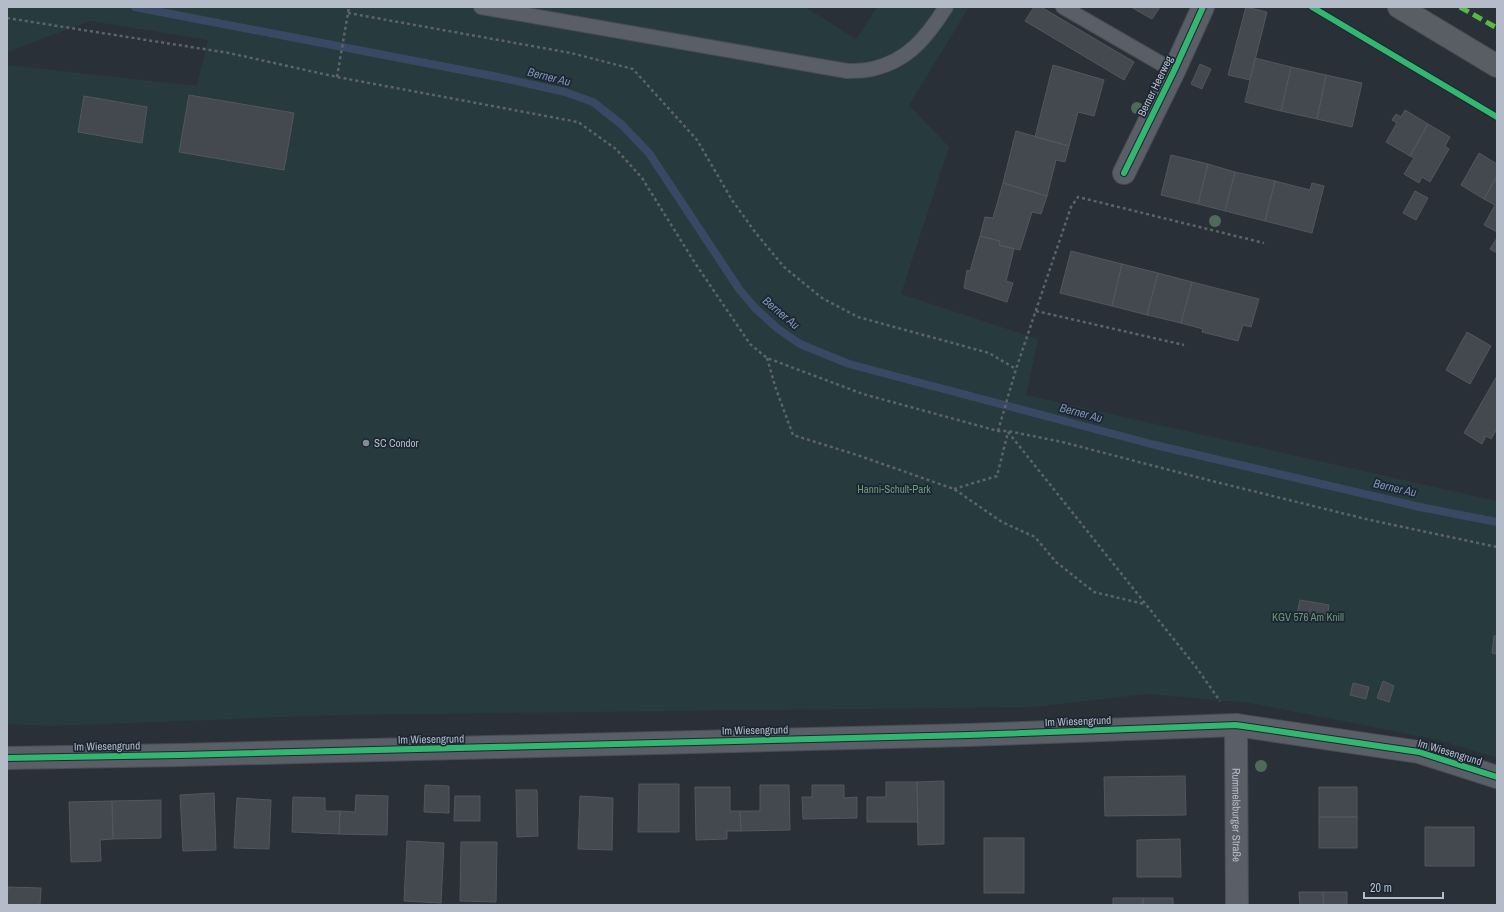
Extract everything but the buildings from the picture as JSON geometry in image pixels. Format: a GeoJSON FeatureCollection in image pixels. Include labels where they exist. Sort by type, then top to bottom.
{"type":"FeatureCollection","features":[{"type":"Feature","properties":{"kind":"main road"},"geometry":{"type":"LineString","coordinates":[[1398,7],[1497,66]]}},
{"type":"Feature","properties":{"kind":"street","name":"Berner Heerweg"},"geometry":{"type":"LineString","coordinates":[[1124,173],[1174,71],[1203,7]]}},
{"type":"Feature","properties":{"kind":"street","name":"Im Wiesengrund"},"geometry":{"type":"LineString","coordinates":[[7,758],[968,735],[1236,725],[1419,752],[1497,777]]}},
{"type":"Feature","properties":{"kind":"street","name":"Rummelsburger Straße"},"geometry":{"type":"LineString","coordinates":[[1236,725],[1237,905]]}},
{"type":"Feature","properties":{"kind":"lane"},"geometry":{"type":"LineString","coordinates":[[481,7],[847,71],[871,70],[893,63],[914,50],[946,7]]}},
{"type":"Feature","properties":{"kind":"lane"},"geometry":{"type":"LineString","coordinates":[[1063,7],[1174,71]]}},
{"type":"Feature","properties":{"kind":"path"},"geometry":{"type":"LineString","coordinates":[[338,77],[349,7]]}},
{"type":"Feature","properties":{"kind":"path"},"geometry":{"type":"LineString","coordinates":[[348,13],[571,53],[633,70],[697,140],[732,200],[755,232],[784,267],[822,298],[858,317],[989,353],[1016,369]]}},
{"type":"Feature","properties":{"kind":"path"},"geometry":{"type":"LineString","coordinates":[[7,18],[229,53],[338,77],[578,122],[616,149],[642,178],[695,263],[750,344],[767,358],[863,394],[998,431],[1008,431],[1062,442],[1370,520],[1497,547]]}},
{"type":"Feature","properties":{"kind":"path"},"geometry":{"type":"LineString","coordinates":[[998,431],[1016,369],[1071,207],[1078,197],[1264,243]]}},
{"type":"Feature","properties":{"kind":"path"},"geometry":{"type":"LineString","coordinates":[[1036,311],[1184,345]]}},
{"type":"Feature","properties":{"kind":"path"},"geometry":{"type":"LineString","coordinates":[[767,358],[776,389],[793,435],[857,455],[954,489],[1002,522],[1035,537],[1056,562],[1094,592],[1144,604]]}},
{"type":"Feature","properties":{"kind":"path"},"geometry":{"type":"LineString","coordinates":[[954,489],[997,476],[1008,431]]}},
{"type":"Feature","properties":{"kind":"path"},"geometry":{"type":"LineString","coordinates":[[1008,431],[1144,604],[1196,667],[1236,725]]}},
{"type":"Feature","properties":{"kind":"green space"},"geometry":{"type":"Polygon","coordinates":[[[7,7],[805,7],[856,39],[877,7],[969,7],[909,105],[949,147],[901,294],[1038,339],[1026,395],[1497,501],[1497,758],[1439,740],[1251,703],[1147,694],[1034,707],[339,715],[54,726],[7,724],[7,65],[197,86],[208,40],[90,21],[7,52],[7,7]]]}},
{"type":"Feature","properties":{"kind":"waterway","name":"Berner Au"},"geometry":{"type":"LineString","coordinates":[[135,7],[498,77],[565,92],[593,102],[621,124],[649,153],[739,289],[755,308],[777,328],[800,344],[849,364],[1155,445],[1420,507],[1497,522]]}},
{"type":"Feature","properties":{"kind":"marked path"},"geometry":{"type":"LineString","coordinates":[[1460,7],[1497,28]]}},
{"type":"Feature","properties":{"kind":"cycle path"},"geometry":{"type":"LineString","coordinates":[[1124,173],[1174,71],[1203,7]]}},
{"type":"Feature","properties":{"kind":"cycle path"},"geometry":{"type":"LineString","coordinates":[[1312,7],[1497,117]]}},
{"type":"Feature","properties":{"kind":"cycle path"},"geometry":{"type":"LineString","coordinates":[[7,758],[968,735],[1236,725],[1419,752],[1497,777]]}},
{"type":"Feature","properties":{"kind":"place","name":"SC Condor"},"geometry":{"type":"Point","coordinates":[366,443]}},
{"type":"Feature","properties":{"kind":"park label","name":"Hanni-Schult-Park"},"geometry":{"type":"Point","coordinates":[894,489]}},
{"type":"Feature","properties":{"kind":"park label","name":"KGV 576 Am Knill"},"geometry":{"type":"Point","coordinates":[1308,617]}}]}
